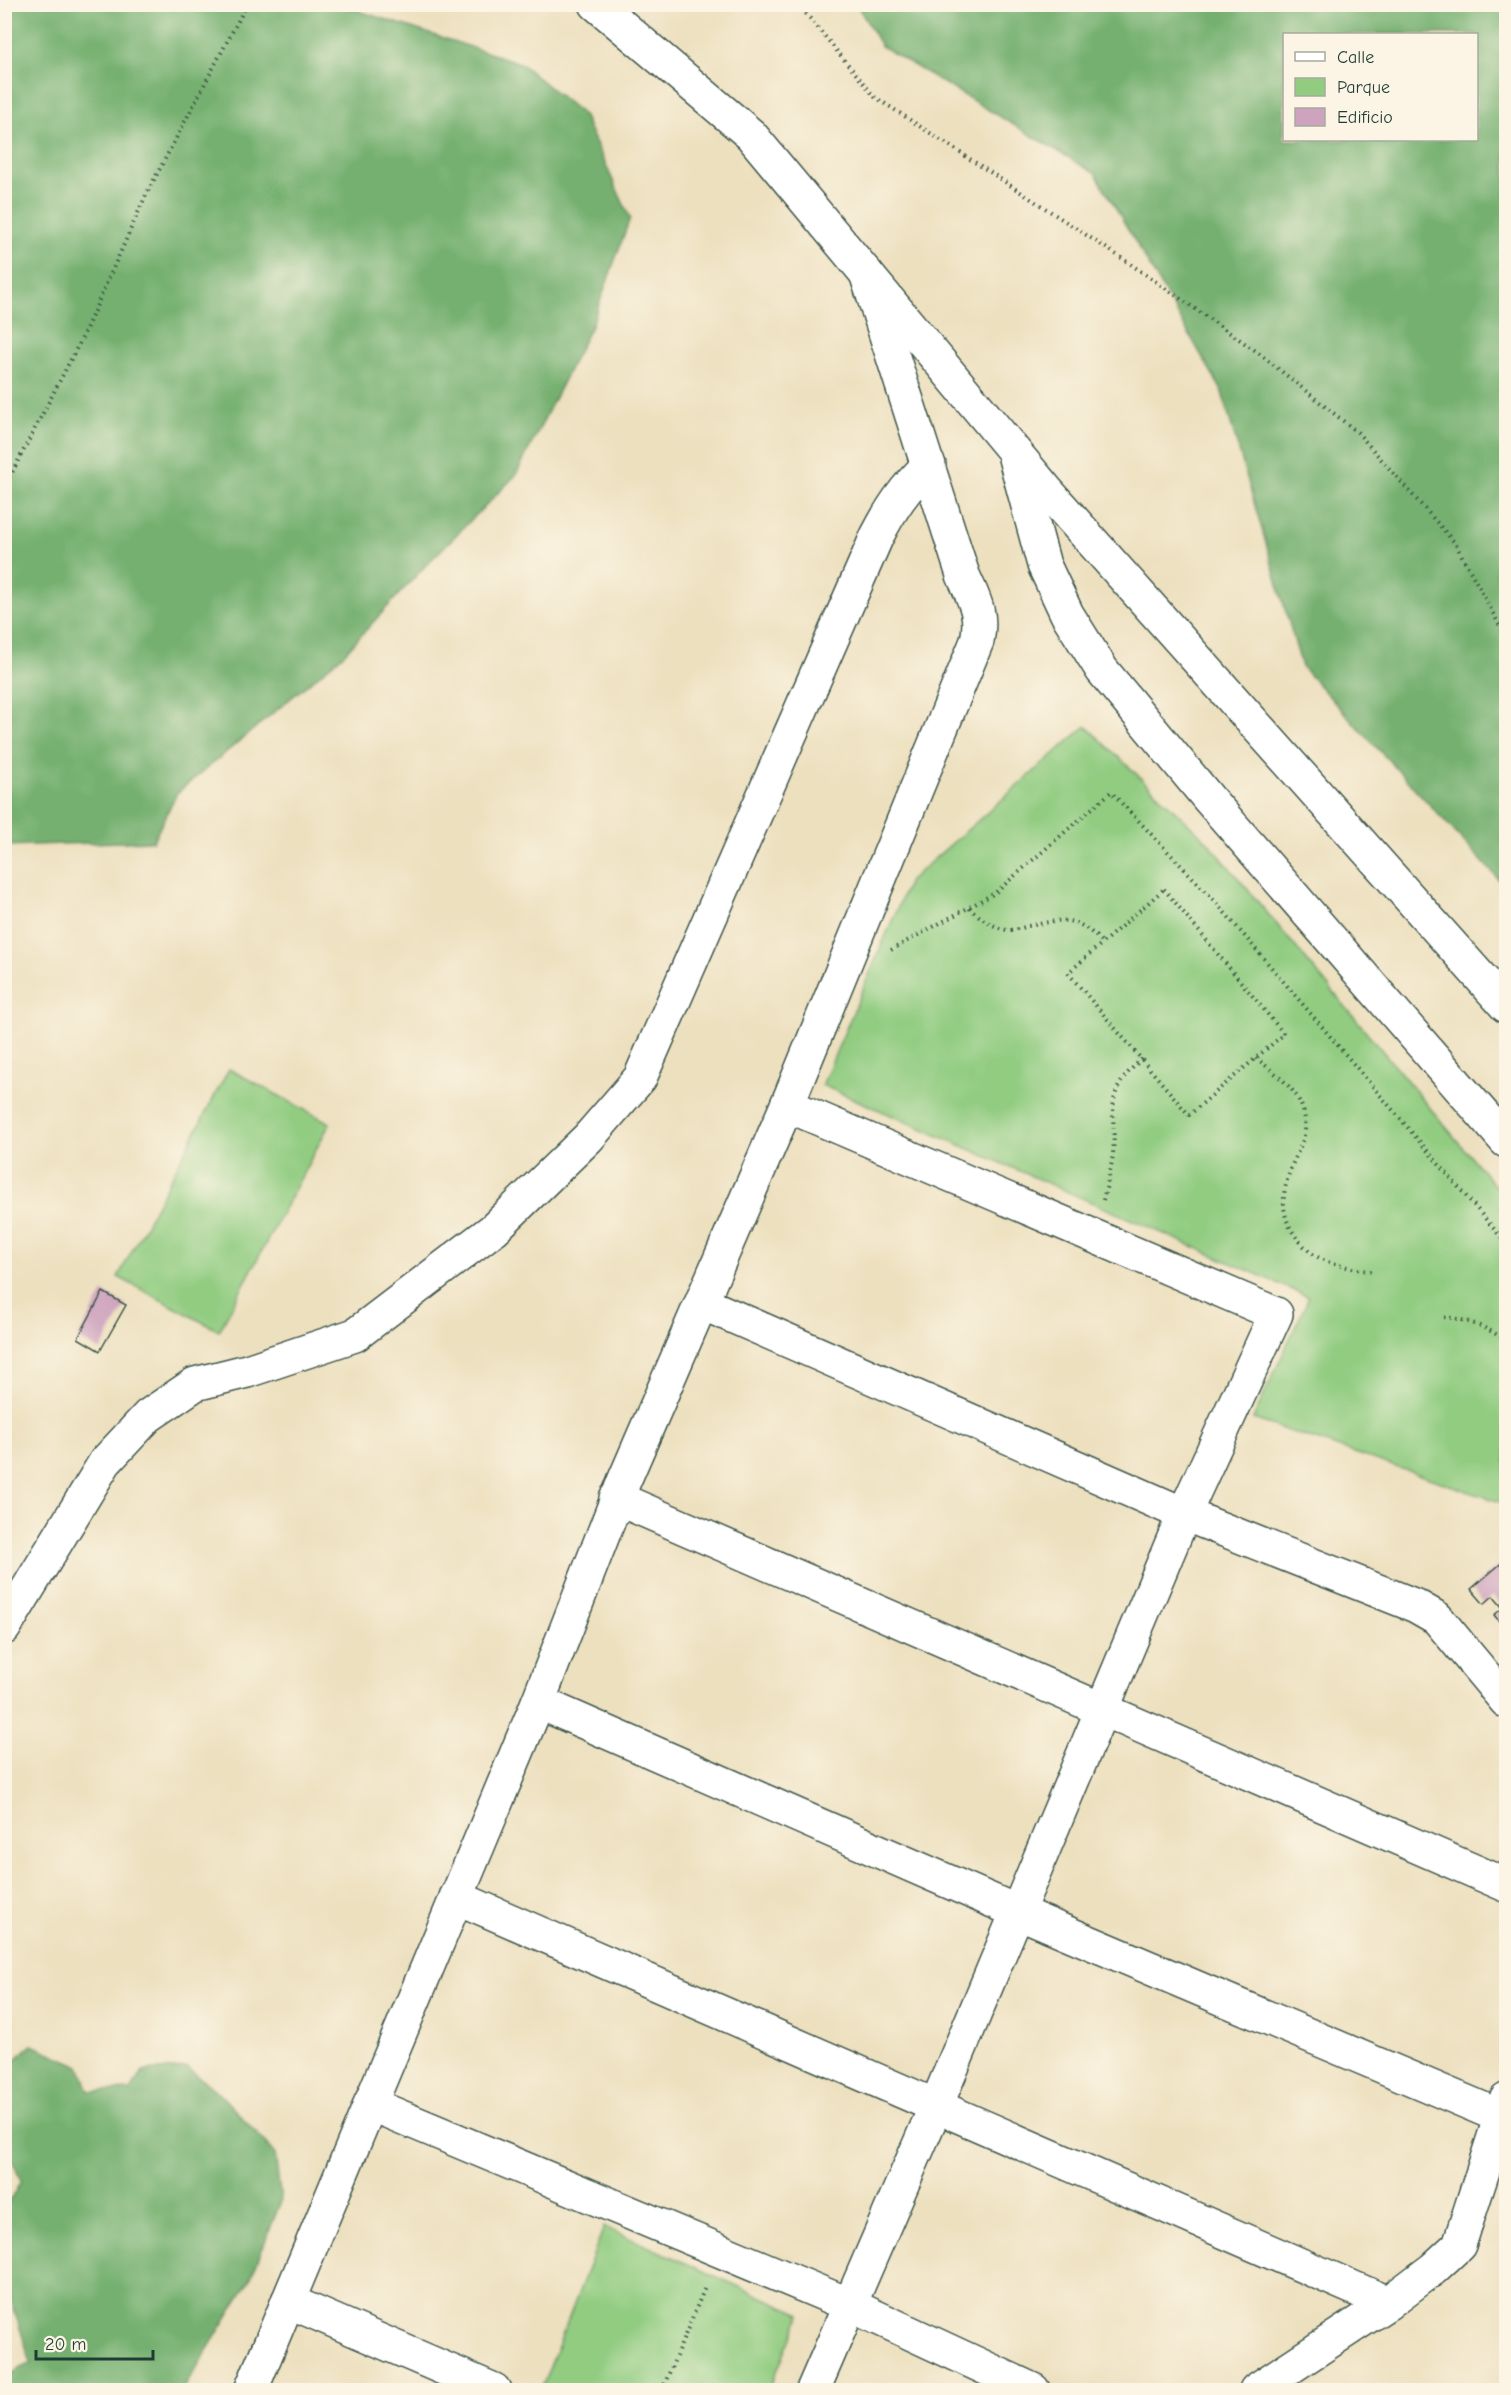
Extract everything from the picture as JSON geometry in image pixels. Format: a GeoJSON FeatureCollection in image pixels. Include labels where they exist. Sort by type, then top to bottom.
{"type":"FeatureCollection","features":[{"type":"Feature","properties":{"kind":"street"},"geometry":{"type":"LineString","coordinates":[[596,4],[752,135],[1079,527],[1506,1006]]}},
{"type":"Feature","properties":{"kind":"street"},"geometry":{"type":"LineString","coordinates":[[251,2391],[538,1702],[616,1498],[786,1105],[977,640],[981,624],[979,611],[963,575],[866,273]]}},
{"type":"Feature","properties":{"kind":"street"},"geometry":{"type":"LineString","coordinates":[[1012,448],[1044,565],[1067,614],[1102,670],[1209,799],[1506,1141]]}},
{"type":"Feature","properties":{"kind":"street"},"geometry":{"type":"LineString","coordinates":[[4,1628],[105,1462],[148,1416],[195,1384],[247,1371],[355,1335],[494,1229],[588,1138],[640,1078],[877,536],[892,506],[929,465]]}},
{"type":"Feature","properties":{"kind":"street"},"geometry":{"type":"LineString","coordinates":[[786,1105],[1276,1314],[1184,1514],[936,2106],[813,2391]]}},
{"type":"Feature","properties":{"kind":"street"},"geometry":{"type":"LineString","coordinates":[[702,1303],[1184,1514],[1416,1606],[1437,1618],[1506,1701]]}},
{"type":"Feature","properties":{"kind":"street"},"geometry":{"type":"LineString","coordinates":[[616,1498],[1506,1885]]}},
{"type":"Feature","properties":{"kind":"street"},"geometry":{"type":"LineString","coordinates":[[538,1702],[1018,1912],[1504,2108],[1459,2245],[1433,2270],[1388,2303],[1256,2391]]}},
{"type":"Feature","properties":{"kind":"street"},"geometry":{"type":"LineString","coordinates":[[456,1897],[1388,2303]]}},
{"type":"Feature","properties":{"kind":"street"},"geometry":{"type":"LineString","coordinates":[[370,2104],[850,2306],[1033,2391]]}},
{"type":"Feature","properties":{"kind":"street"},"geometry":{"type":"LineString","coordinates":[[288,2301],[494,2391]]}},
{"type":"Feature","properties":{"kind":"path"},"geometry":{"type":"LineString","coordinates":[[4,488],[82,338],[146,195],[247,4]]}},
{"type":"Feature","properties":{"kind":"path"},"geometry":{"type":"LineString","coordinates":[[798,4],[875,97],[1126,261],[1256,351],[1357,432],[1455,543],[1506,637]]}},
{"type":"Feature","properties":{"kind":"path"},"geometry":{"type":"LineString","coordinates":[[889,951],[995,893],[1111,792],[1214,900],[1506,1243]]}},
{"type":"Feature","properties":{"kind":"path"},"geometry":{"type":"LineString","coordinates":[[1164,889],[1284,1034],[1189,1115],[1068,973],[1103,943],[1164,889]]}},
{"type":"Feature","properties":{"kind":"path"},"geometry":{"type":"LineString","coordinates":[[969,908],[986,921],[1010,930],[1058,921],[1080,923],[1088,927],[1103,943]]}},
{"type":"Feature","properties":{"kind":"path"},"geometry":{"type":"LineString","coordinates":[[1256,1058],[1290,1088],[1298,1098],[1305,1119],[1303,1140],[1284,1188],[1283,1212],[1287,1224],[1298,1240],[1316,1256],[1327,1262],[1373,1272]]}},
{"type":"Feature","properties":{"kind":"path"},"geometry":{"type":"LineString","coordinates":[[1102,1203],[1109,1181],[1113,1152],[1111,1122],[1114,1099],[1130,1069],[1142,1059]]}},
{"type":"Feature","properties":{"kind":"path"},"geometry":{"type":"LineString","coordinates":[[1444,1317],[1459,1318],[1485,1328],[1506,1341]]}},
{"type":"Feature","properties":{"kind":"path"},"geometry":{"type":"LineString","coordinates":[[662,2391],[720,2251]]}},
{"type":"Feature","properties":{"kind":"green space"},"geometry":{"type":"Polygon","coordinates":[[[4,5],[341,5],[520,63],[583,115],[630,218],[592,324],[516,475],[425,566],[344,654],[177,793],[153,841],[5,846],[4,5]]]}},
{"type":"Feature","properties":{"kind":"green space"},"geometry":{"type":"Polygon","coordinates":[[[857,5],[1506,5],[1506,887],[1302,667],[1221,389],[1096,174],[881,46],[857,5]]]}},
{"type":"Feature","properties":{"kind":"green space"},"geometry":{"type":"Polygon","coordinates":[[[1086,726],[1208,842],[1506,1199],[1506,1504],[1253,1419],[1309,1297],[822,1085],[909,881],[1086,726]]]}},
{"type":"Feature","properties":{"kind":"green space"},"geometry":{"type":"Polygon","coordinates":[[[229,1069],[330,1123],[219,1331],[118,1277],[229,1069]]]}},
{"type":"Feature","properties":{"kind":"green space"},"geometry":{"type":"Polygon","coordinates":[[[32,2045],[80,2066],[89,2091],[131,2090],[143,2071],[188,2068],[220,2094],[275,2153],[281,2201],[250,2280],[183,2390],[5,2390],[5,2377],[31,2363],[4,2278],[5,2209],[21,2181],[5,2144],[5,2068],[32,2045]]]}},
{"type":"Feature","properties":{"kind":"green space"},"geometry":{"type":"Polygon","coordinates":[[[604,2227],[801,2314],[769,2390],[541,2390],[604,2227]]]}},
{"type":"Feature","properties":{"kind":"building"},"geometry":{"type":"Polygon","coordinates":[[[103,1292],[126,1305],[100,1351],[78,1338],[103,1292]]]}},
{"type":"Feature","properties":{"kind":"building"},"geometry":{"type":"Polygon","coordinates":[[[1504,1561],[1506,1563],[1506,1629],[1494,1615],[1503,1608],[1493,1596],[1484,1604],[1471,1589],[1504,1561]]]}}]}
